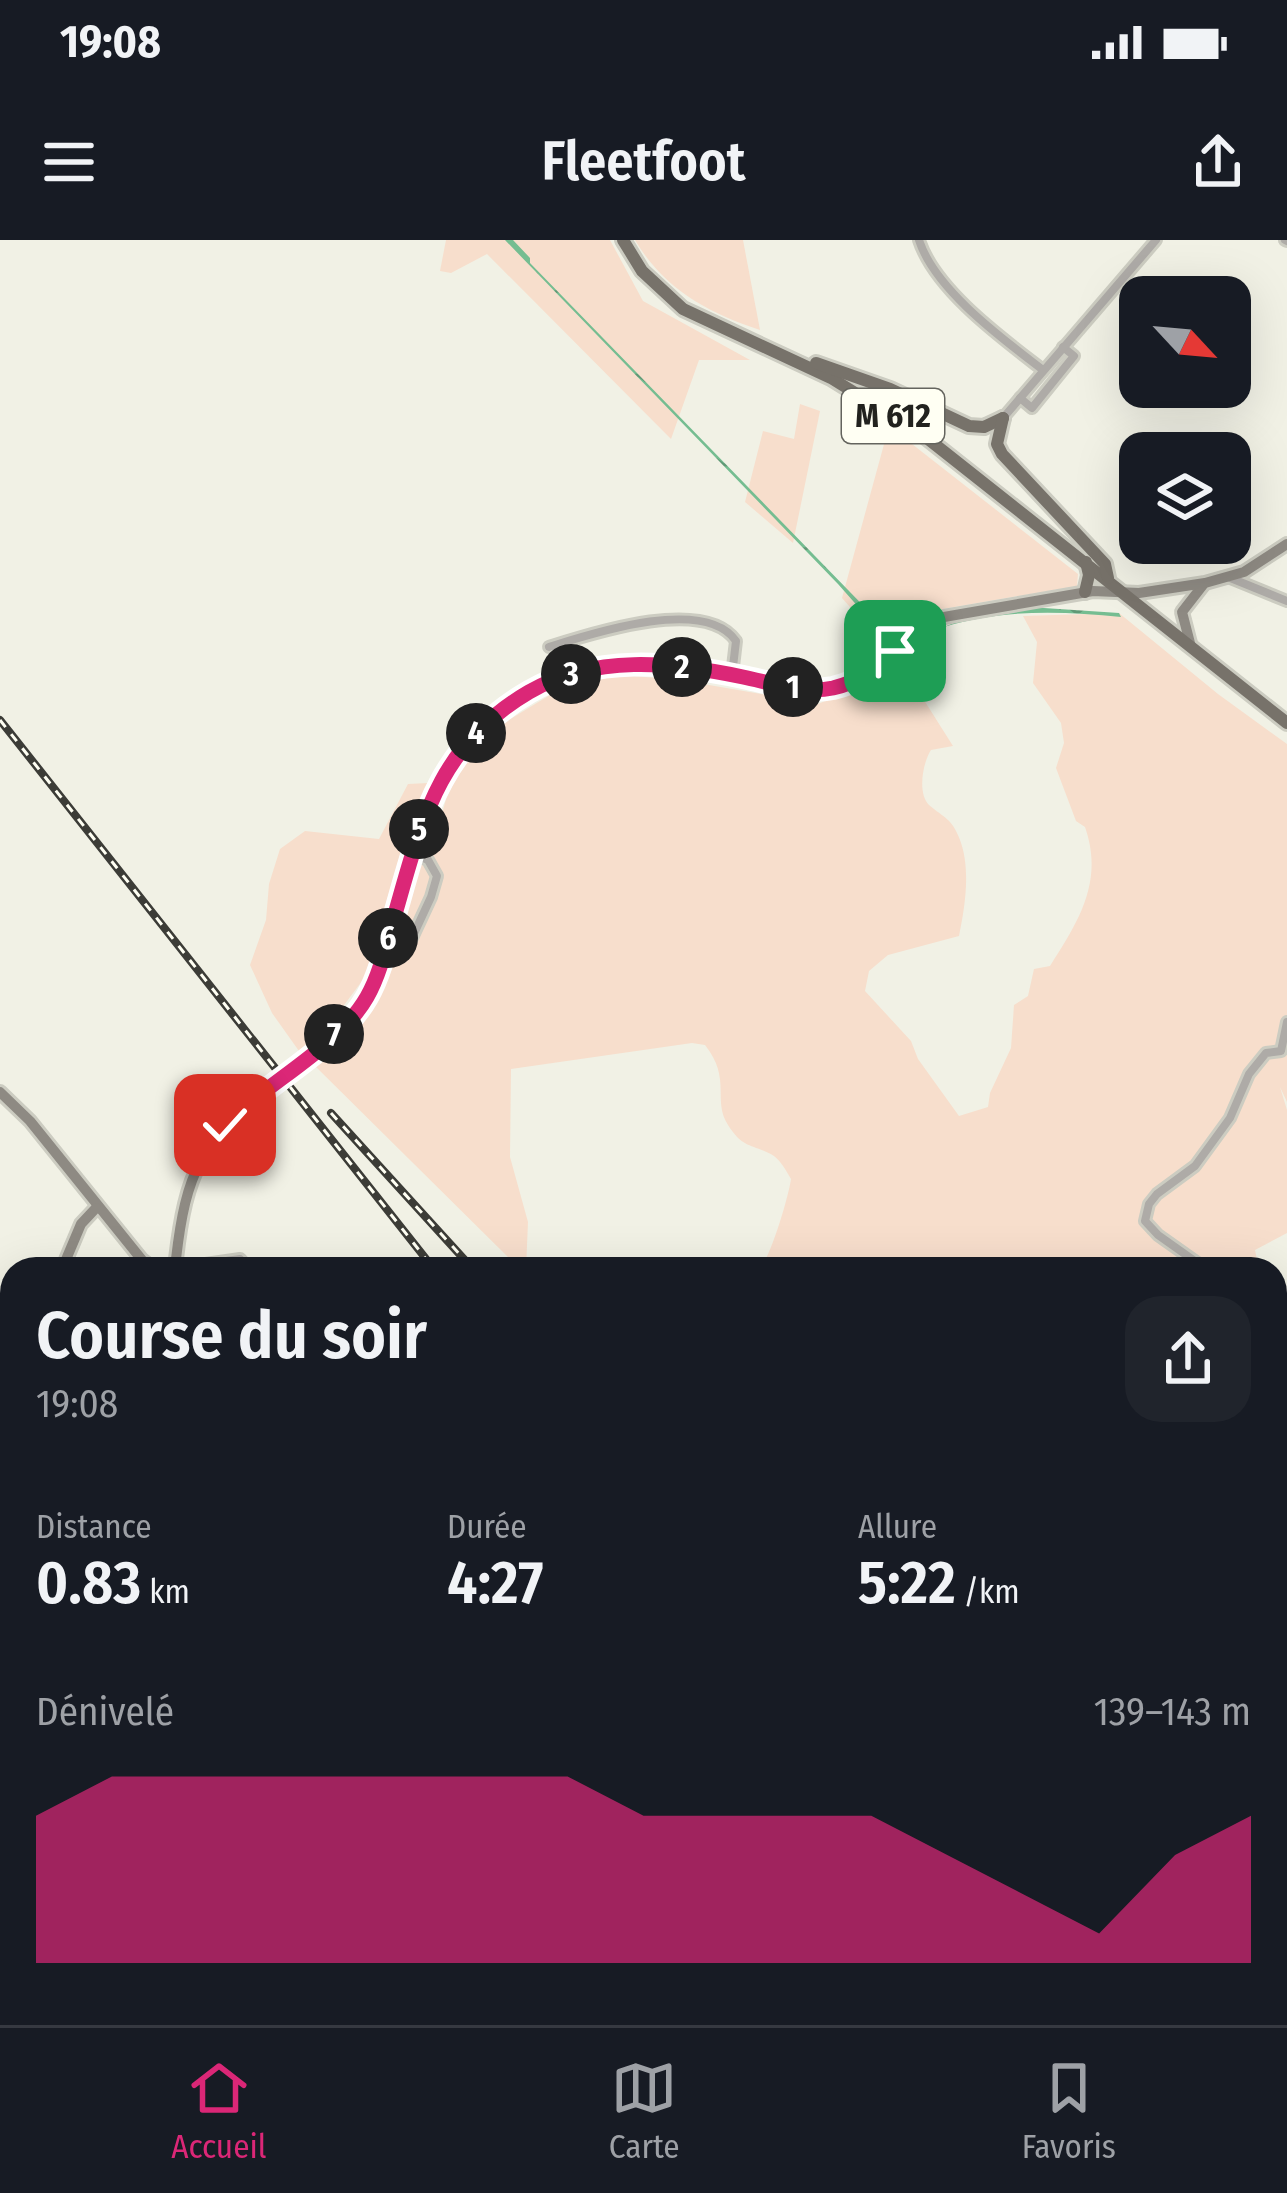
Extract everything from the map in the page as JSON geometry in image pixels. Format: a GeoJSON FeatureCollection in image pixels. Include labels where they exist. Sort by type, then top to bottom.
{"type":"FeatureCollection","features":[{"type":"Feature","properties":{"kind":"main road","name":"M 612"},"geometry":{"type":"LineString","coordinates":[[623,240],[642,271],[683,309],[831,378],[922,436],[1129,591],[1287,723]]}},
{"type":"Feature","properties":{"kind":"main road","name":"M 612"},"geometry":{"type":"LineString","coordinates":[[791,359],[800,356],[890,389],[969,426],[984,428],[1003,418]]}},
{"type":"Feature","properties":{"kind":"main road","name":"M 612"},"geometry":{"type":"LineString","coordinates":[[1003,418],[997,444],[1002,454],[1105,564],[1108,578]]}},
{"type":"Feature","properties":{"kind":"main road"},"geometry":{"type":"LineString","coordinates":[[1085,592],[1086,561]]}},
{"type":"Feature","properties":{"kind":"street"},"geometry":{"type":"LineString","coordinates":[[919,240],[949,290],[1043,370]]}},
{"type":"Feature","properties":{"kind":"street"},"geometry":{"type":"LineString","coordinates":[[1003,418],[1156,240]]}},
{"type":"Feature","properties":{"kind":"street"},"geometry":{"type":"LineString","coordinates":[[1020,398],[1032,408],[1075,356],[1064,347]]}},
{"type":"Feature","properties":{"kind":"street"},"geometry":{"type":"LineString","coordinates":[[177,1257],[183,1205],[201,1160],[225,1125],[348,1022],[369,994],[429,802],[460,752],[489,720],[538,687],[613,665],[675,666],[804,689],[830,688],[867,675],[926,626],[944,617],[1085,592],[1205,583],[1261,563],[1287,544]]}},
{"type":"Feature","properties":{"kind":"street"},"geometry":{"type":"LineString","coordinates":[[1227,577],[1287,602]]}},
{"type":"Feature","properties":{"kind":"street"},"geometry":{"type":"LineString","coordinates":[[1182,612],[1205,583]]}},
{"type":"Feature","properties":{"kind":"street"},"geometry":{"type":"LineString","coordinates":[[1165,588],[1182,612],[1191,647]]}},
{"type":"Feature","properties":{"kind":"street"},"geometry":{"type":"LineString","coordinates":[[549,647],[672,618],[702,620],[730,632],[736,640],[732,674]]}},
{"type":"Feature","properties":{"kind":"street"},"geometry":{"type":"LineString","coordinates":[[411,940],[436,876],[428,860],[412,853]]}},
{"type":"Feature","properties":{"kind":"street"},"geometry":{"type":"LineString","coordinates":[[1189,1257],[1145,1221],[1149,1204],[1195,1166],[1230,1118],[1249,1074],[1266,1053],[1281,1051],[1287,1022]]}},
{"type":"Feature","properties":{"kind":"street"},"geometry":{"type":"LineString","coordinates":[[0,1092],[30,1121],[139,1257]]}},
{"type":"Feature","properties":{"kind":"street"},"geometry":{"type":"LineString","coordinates":[[67,1257],[81,1224],[96,1208]]}},
{"type":"Feature","properties":{"kind":"shaded area"},"geometry":{"type":"Polygon","coordinates":[[[446,240],[610,240],[643,301],[750,360],[699,360],[671,439],[487,254],[451,273],[440,271],[446,240]]]}},
{"type":"Feature","properties":{"kind":"shaded area"},"geometry":{"type":"Polygon","coordinates":[[[635,240],[743,240],[760,330],[689,297],[659,272],[635,240]]]}},
{"type":"Feature","properties":{"kind":"shaded area"},"geometry":{"type":"Polygon","coordinates":[[[800,404],[820,411],[793,543],[745,502],[763,431],[794,439],[800,404]]]}},
{"type":"Feature","properties":{"kind":"shaded area"},"geometry":{"type":"Polygon","coordinates":[[[889,426],[1078,574],[1077,586],[931,611],[886,648],[842,598],[889,426]]]}},
{"type":"Feature","properties":{"kind":"shaded area"},"geometry":{"type":"Polygon","coordinates":[[[1119,613],[1287,744],[1287,1102],[1280,1087],[1287,1110],[1287,1233],[1255,1250],[1256,1257],[1194,1257],[1168,1239],[1189,1257],[766,1257],[791,1179],[774,1156],[734,1133],[721,1107],[713,1057],[705,1045],[692,1043],[511,1069],[510,1157],[528,1222],[527,1257],[508,1257],[313,1064],[362,1023],[384,982],[416,867],[432,851],[446,799],[464,762],[494,729],[563,687],[622,675],[818,704],[853,689],[898,659],[953,746],[931,750],[922,785],[925,800],[951,823],[960,840],[965,901],[959,936],[888,955],[869,971],[865,991],[911,1041],[918,1059],[959,1116],[988,1107],[1011,1048],[1014,1005],[1028,996],[1034,969],[1050,966],[1070,933],[1086,900],[1092,865],[1085,827],[1076,821],[1056,768],[1064,743],[1061,723],[1033,683],[1037,642],[1023,616],[1119,613]]]}},
{"type":"Feature","properties":{"kind":"shaded area"},"geometry":{"type":"Polygon","coordinates":[[[428,783],[400,855],[365,977],[333,1020],[299,1051],[272,1013],[250,965],[266,920],[269,884],[280,849],[305,831],[379,839],[408,784],[428,783]]]}},
{"type":"Feature","properties":{"kind":"water"},"geometry":{"type":"Polygon","coordinates":[[[505,240],[513,240],[530,263],[885,628],[894,629],[886,633],[891,644],[838,584],[505,240]]]}},
{"type":"Feature","properties":{"kind":"water"},"geometry":{"type":"Polygon","coordinates":[[[1029,607],[1119,613],[1121,617],[1032,613],[944,627],[971,616],[1029,607]]]}},
{"type":"Feature","properties":{"kind":"railway"},"geometry":{"type":"LineString","coordinates":[[0,720],[425,1257]]}},
{"type":"Feature","properties":{"kind":"railway"},"geometry":{"type":"LineString","coordinates":[[331,1113],[462,1257]]}},
{"type":"Feature","properties":{"kind":"route"},"geometry":{"type":"LineString","coordinates":[[225,1125],[337,1032],[363,1004],[377,975],[429,802],[460,752],[501,711],[559,678],[613,665],[675,666],[817,690],[867,675],[895,651]]}}]}
